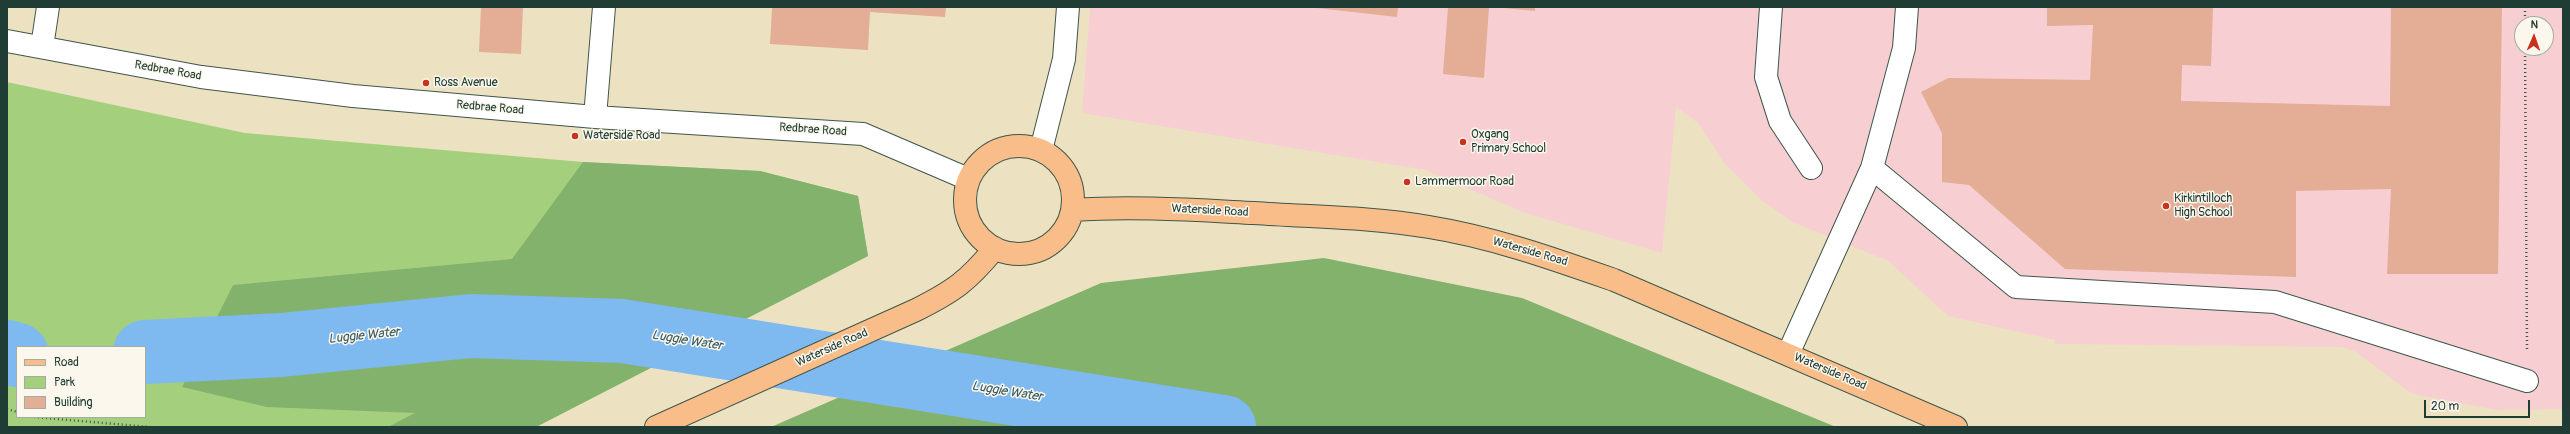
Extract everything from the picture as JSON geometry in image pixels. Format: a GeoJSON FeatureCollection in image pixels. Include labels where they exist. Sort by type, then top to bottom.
{"type":"FeatureCollection","features":[{"type":"Feature","properties":{"kind":"main road"},"geometry":{"type":"LineString","coordinates":[[1012,146],[1041,150],[1057,161],[1067,174],[1073,192],[1073,210],[1060,235],[1046,247],[1029,254],[1011,254],[986,244],[970,226],[964,198],[968,179],[982,160],[998,150],[1012,146]]}},
{"type":"Feature","properties":{"kind":"main road","name":"Waterside Road"},"geometry":{"type":"LineString","coordinates":[[1073,210],[1140,207],[1367,219],[1444,230],[1507,245],[1614,280],[1956,427]]}},
{"type":"Feature","properties":{"kind":"main road","name":"Waterside Road"},"geometry":{"type":"LineString","coordinates":[[667,425],[740,389],[916,310],[954,290],[978,269],[995,248]]}},
{"type":"Feature","properties":{"kind":"street"},"geometry":{"type":"LineString","coordinates":[[42,47],[48,7]]}},
{"type":"Feature","properties":{"kind":"street"},"geometry":{"type":"LineString","coordinates":[[595,116],[604,7]]}},
{"type":"Feature","properties":{"kind":"street"},"geometry":{"type":"LineString","coordinates":[[1041,150],[1064,59],[1068,7]]}},
{"type":"Feature","properties":{"kind":"street"},"geometry":{"type":"LineString","coordinates":[[1771,7],[1766,77],[1780,121],[1811,168]]}},
{"type":"Feature","properties":{"kind":"street"},"geometry":{"type":"LineString","coordinates":[[1788,354],[1872,168],[1904,48],[1907,7]]}},
{"type":"Feature","properties":{"kind":"street","name":"Redbrae Road"},"geometry":{"type":"LineString","coordinates":[[7,41],[200,77],[353,96],[595,116],[863,134],[968,179]]}},
{"type":"Feature","properties":{"kind":"street"},"geometry":{"type":"LineString","coordinates":[[1872,168],[2016,287],[2275,302],[2527,381]]}},
{"type":"Feature","properties":{"kind":"path"},"geometry":{"type":"LineString","coordinates":[[2525,56],[2527,381]]}},
{"type":"Feature","properties":{"kind":"path"},"geometry":{"type":"LineString","coordinates":[[46,418],[150,427]]}},
{"type":"Feature","properties":{"kind":"shaded area","name":"Kirkintilloch High School"},"geometry":{"type":"Polygon","coordinates":[[[1090,7],[2563,7],[2563,409],[2496,410],[2418,395],[2408,391],[2356,352],[2342,347],[2055,344],[2055,340],[1948,316],[1888,261],[1792,222],[1761,200],[1725,164],[1698,123],[1676,107],[1662,253],[1525,213],[1425,170],[1082,113],[1090,7]]]}},
{"type":"Feature","properties":{"kind":"green space"},"geometry":{"type":"Polygon","coordinates":[[[7,82],[245,133],[583,162],[760,171],[858,196],[868,256],[536,427],[7,427],[7,82]]]}},
{"type":"Feature","properties":{"kind":"green space"},"geometry":{"type":"Polygon","coordinates":[[[583,162],[760,171],[858,196],[868,256],[536,427],[388,427],[415,413],[267,407],[182,387],[233,285],[512,259],[583,162]]]}},
{"type":"Feature","properties":{"kind":"green space"},"geometry":{"type":"Polygon","coordinates":[[[1324,258],[1522,298],[1836,427],[771,427],[1101,283],[1324,258]]]}},
{"type":"Feature","properties":{"kind":"building"},"geometry":{"type":"Polygon","coordinates":[[[481,7],[523,7],[521,54],[479,52],[481,7]]]}},
{"type":"Feature","properties":{"kind":"building"},"geometry":{"type":"Polygon","coordinates":[[[772,7],[946,7],[945,17],[870,12],[868,50],[770,44],[772,7]]]}},
{"type":"Feature","properties":{"kind":"building"},"geometry":{"type":"Polygon","coordinates":[[[1308,7],[1398,7],[1397,17],[1308,7]]]}},
{"type":"Feature","properties":{"kind":"building"},"geometry":{"type":"Polygon","coordinates":[[[1448,7],[1489,7],[1484,78],[1443,74],[1448,7]]]}},
{"type":"Feature","properties":{"kind":"building"},"geometry":{"type":"Polygon","coordinates":[[[1493,7],[1535,7],[1535,11],[1493,7]]]}},
{"type":"Feature","properties":{"kind":"building"},"geometry":{"type":"Polygon","coordinates":[[[2047,7],[2213,7],[2211,66],[2182,65],[2181,101],[2390,106],[2391,7],[2502,7],[2498,274],[2387,274],[2391,189],[2296,191],[2296,277],[2065,269],[1969,185],[1942,182],[1942,133],[1921,92],[1948,78],[2090,80],[2093,25],[2047,26],[2047,7]]]}},
{"type":"Feature","properties":{"kind":"waterway","name":"Luggie Water"},"geometry":{"type":"LineString","coordinates":[[146,352],[281,345],[471,326],[622,331],[1224,427]]}},
{"type":"Feature","properties":{"kind":"waterway","name":"Luggie Water"},"geometry":{"type":"LineString","coordinates":[[7,352],[16,355]]}},
{"type":"Feature","properties":{"kind":"place","name":"Ross Avenue"},"geometry":{"type":"Point","coordinates":[426,83]}},
{"type":"Feature","properties":{"kind":"place","name":"Waterside Road"},"geometry":{"type":"Point","coordinates":[575,136]}},
{"type":"Feature","properties":{"kind":"place","name":"Oxgang Primary School"},"geometry":{"type":"Point","coordinates":[1463,142]}},
{"type":"Feature","properties":{"kind":"place","name":"Lammermoor Road"},"geometry":{"type":"Point","coordinates":[1407,182]}},
{"type":"Feature","properties":{"kind":"place","name":"Kirkintilloch High School"},"geometry":{"type":"Point","coordinates":[2166,206]}}]}
